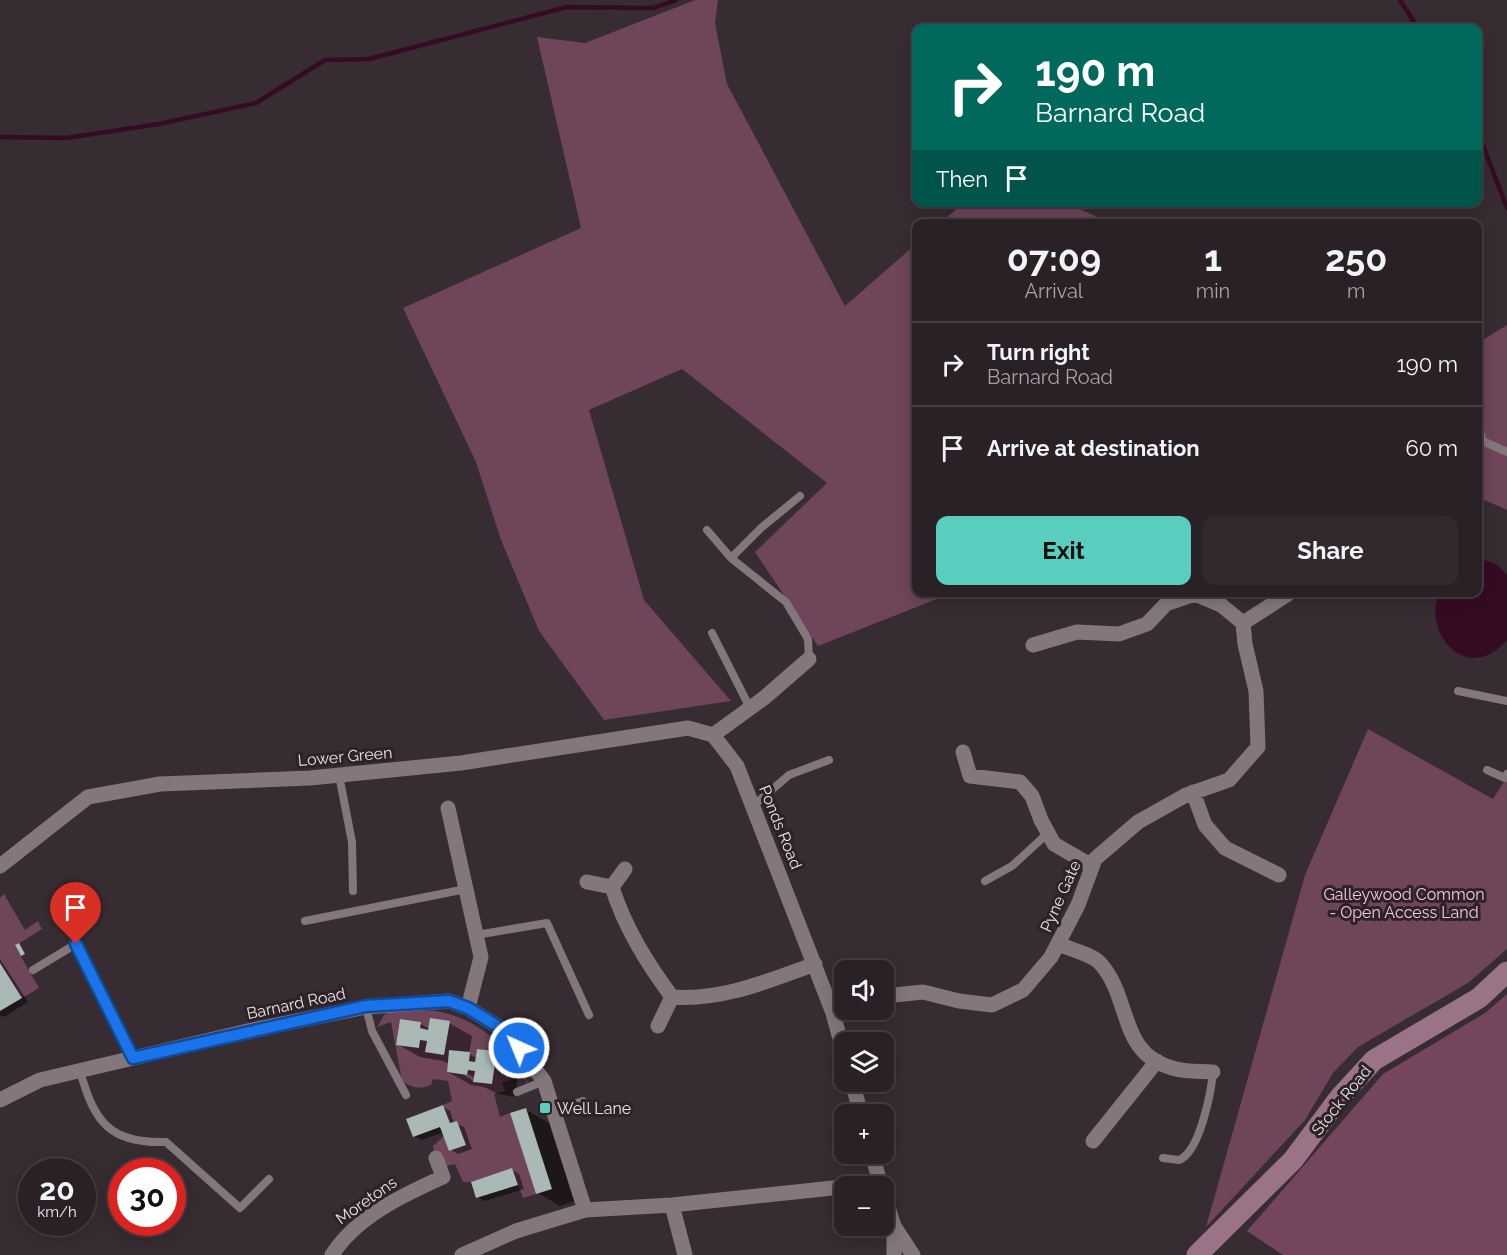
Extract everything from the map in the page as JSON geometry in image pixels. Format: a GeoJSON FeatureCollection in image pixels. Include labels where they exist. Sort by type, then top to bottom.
{"type":"FeatureCollection","features":[{"type":"Feature","properties":{"kind":"main road","name":"Stock Road"},"geometry":{"type":"LineString","coordinates":[[1197,1255],[1293,1160],[1340,1096],[1374,1060],[1479,998],[1507,972]]}},
{"type":"Feature","properties":{"kind":"street"},"geometry":{"type":"LineString","coordinates":[[1033,645],[1077,632],[1119,634],[1147,624],[1166,604],[1186,597]]}},
{"type":"Feature","properties":{"kind":"street"},"geometry":{"type":"LineString","coordinates":[[1202,597],[1221,605],[1243,623],[1282,597]]}},
{"type":"Feature","properties":{"kind":"street","name":"Pyne Gate"},"geometry":{"type":"LineString","coordinates":[[894,995],[923,992],[959,1001],[992,1005],[1023,990],[1052,957],[1078,905],[1095,859],[1138,822],[1193,792],[1229,780],[1258,747],[1256,691],[1245,644],[1243,623]]}},
{"type":"Feature","properties":{"kind":"street"},"geometry":{"type":"LineString","coordinates":[[713,735],[809,659]]}},
{"type":"Feature","properties":{"kind":"street","name":"Lower Green"},"geometry":{"type":"LineString","coordinates":[[0,866],[88,797],[160,784],[339,775],[461,763],[688,728],[713,735]]}},
{"type":"Feature","properties":{"kind":"street","name":"Ponds Road"},"geometry":{"type":"LineString","coordinates":[[713,735],[737,766],[815,964],[834,1001]]}},
{"type":"Feature","properties":{"kind":"street"},"geometry":{"type":"LineString","coordinates":[[963,752],[970,776],[1020,782],[1032,796],[1054,844],[1092,866]]}},
{"type":"Feature","properties":{"kind":"street"},"geometry":{"type":"LineString","coordinates":[[1193,792],[1205,825],[1226,848],[1279,875]]}},
{"type":"Feature","properties":{"kind":"street"},"geometry":{"type":"LineString","coordinates":[[448,808],[481,957],[468,1008]]}},
{"type":"Feature","properties":{"kind":"street"},"geometry":{"type":"LineString","coordinates":[[612,886],[625,869]]}},
{"type":"Feature","properties":{"kind":"street"},"geometry":{"type":"LineString","coordinates":[[587,882],[612,886]]}},
{"type":"Feature","properties":{"kind":"street"},"geometry":{"type":"LineString","coordinates":[[612,886],[619,910],[644,959],[672,998]]}},
{"type":"Feature","properties":{"kind":"street"},"geometry":{"type":"LineString","coordinates":[[1058,944],[1099,961],[1118,991],[1130,1034],[1147,1057],[1176,1069],[1213,1072]]}},
{"type":"Feature","properties":{"kind":"street"},"geometry":{"type":"LineString","coordinates":[[672,998],[695,999],[750,988],[815,964]]}},
{"type":"Feature","properties":{"kind":"street"},"geometry":{"type":"LineString","coordinates":[[658,1026],[672,998]]}},
{"type":"Feature","properties":{"kind":"street","name":"Barnard Road"},"geometry":{"type":"LineString","coordinates":[[0,1100],[40,1080],[366,1006],[449,1001],[468,1008],[507,1032],[544,1082],[585,1210]]}},
{"type":"Feature","properties":{"kind":"street"},"geometry":{"type":"LineString","coordinates":[[1094,1141],[1157,1061]]}},
{"type":"Feature","properties":{"kind":"street","name":"Moretons"},"geometry":{"type":"LineString","coordinates":[[332,1255],[343,1237],[377,1213],[403,1195],[443,1177],[436,1158]]}},
{"type":"Feature","properties":{"kind":"street"},"geometry":{"type":"LineString","coordinates":[[462,1255],[516,1231],[585,1210],[834,1192]]}},
{"type":"Feature","properties":{"kind":"street"},"geometry":{"type":"LineString","coordinates":[[672,1205],[685,1255]]}},
{"type":"Feature","properties":{"kind":"street"},"geometry":{"type":"LineString","coordinates":[[894,1226],[913,1255]]}},
{"type":"Feature","properties":{"kind":"street"},"geometry":{"type":"LineString","coordinates":[[894,1236],[894,1255]]}},
{"type":"Feature","properties":{"kind":"lane"},"geometry":{"type":"LineString","coordinates":[[1482,441],[1507,452]]}},
{"type":"Feature","properties":{"kind":"lane"},"geometry":{"type":"LineString","coordinates":[[731,558],[761,528],[800,496]]}},
{"type":"Feature","properties":{"kind":"lane"},"geometry":{"type":"LineString","coordinates":[[707,530],[731,558],[786,602],[808,639],[809,659]]}},
{"type":"Feature","properties":{"kind":"lane"},"geometry":{"type":"LineString","coordinates":[[712,633],[750,708]]}},
{"type":"Feature","properties":{"kind":"lane"},"geometry":{"type":"LineString","coordinates":[[1458,691],[1507,701]]}},
{"type":"Feature","properties":{"kind":"lane"},"geometry":{"type":"LineString","coordinates":[[753,806],[789,775],[829,760]]}},
{"type":"Feature","properties":{"kind":"lane"},"geometry":{"type":"LineString","coordinates":[[1487,770],[1505,778],[1507,774]]}},
{"type":"Feature","properties":{"kind":"lane"},"geometry":{"type":"LineString","coordinates":[[339,775],[352,842],[353,891]]}},
{"type":"Feature","properties":{"kind":"lane"},"geometry":{"type":"LineString","coordinates":[[985,881],[1012,866],[1048,833]]}},
{"type":"Feature","properties":{"kind":"lane"},"geometry":{"type":"LineString","coordinates":[[304,921],[466,889]]}},
{"type":"Feature","properties":{"kind":"lane"},"geometry":{"type":"LineString","coordinates":[[476,935],[547,923],[589,1015]]}},
{"type":"Feature","properties":{"kind":"lane"},"geometry":{"type":"LineString","coordinates":[[33,970],[76,944],[133,1058]]}},
{"type":"Feature","properties":{"kind":"lane"},"geometry":{"type":"LineString","coordinates":[[366,1006],[372,1032],[406,1095]]}},
{"type":"Feature","properties":{"kind":"lane"},"geometry":{"type":"LineString","coordinates":[[80,1071],[90,1105],[112,1131],[143,1142],[166,1142],[240,1208],[269,1179]]}},
{"type":"Feature","properties":{"kind":"lane"},"geometry":{"type":"LineString","coordinates":[[1162,1158],[1179,1160],[1188,1153],[1210,1097],[1213,1072]]}},
{"type":"Feature","properties":{"kind":"lane"},"geometry":{"type":"LineString","coordinates":[[517,1092],[544,1082]]}},
{"type":"Feature","properties":{"kind":"lane"},"geometry":{"type":"LineString","coordinates":[[554,1110],[583,1101]]}},
{"type":"Feature","properties":{"kind":"green space"},"geometry":{"type":"Polygon","coordinates":[[[695,0],[718,0],[715,23],[727,84],[845,306],[912,247],[912,597],[942,597],[818,646],[755,552],[827,483],[682,369],[589,410],[644,600],[731,701],[604,720],[539,631],[501,540],[476,462],[403,308],[581,228],[537,37],[585,43],[695,0]]]}},
{"type":"Feature","properties":{"kind":"green space"},"geometry":{"type":"Polygon","coordinates":[[[959,207],[1075,207],[1102,219],[945,219],[959,207]]]}},
{"type":"Feature","properties":{"kind":"green space"},"geometry":{"type":"Polygon","coordinates":[[[1507,325],[1507,510],[1482,499],[1482,341],[1507,325]]]}},
{"type":"Feature","properties":{"kind":"green space","name":"Galleywood Common - Open Access Land"},"geometry":{"type":"Polygon","coordinates":[[[1368,729],[1493,799],[1507,777],[1507,949],[1468,983],[1358,1047],[1333,1073],[1305,1120],[1206,1227],[1305,875],[1368,729]]]}},
{"type":"Feature","properties":{"kind":"green space"},"geometry":{"type":"Polygon","coordinates":[[[4,894],[25,930],[38,921],[42,929],[15,946],[39,988],[22,998],[0,963],[0,898],[4,894]]]}},
{"type":"Feature","properties":{"kind":"green space"},"geometry":{"type":"Polygon","coordinates":[[[422,1010],[455,1016],[482,1030],[506,1050],[530,1087],[522,1075],[502,1083],[505,1091],[494,1094],[500,1117],[510,1113],[536,1194],[523,1198],[512,1169],[471,1182],[463,1182],[455,1164],[446,1166],[434,1153],[433,1146],[444,1136],[450,1151],[465,1144],[457,1121],[450,1123],[443,1105],[452,1101],[448,1081],[433,1079],[431,1085],[420,1088],[402,1081],[391,1022],[377,1027],[384,1015],[390,1011],[422,1010]],[[400,1019],[396,1044],[419,1048],[420,1040],[427,1041],[426,1052],[444,1055],[450,1021],[428,1030],[420,1028],[421,1022],[400,1019]],[[477,1049],[475,1062],[469,1061],[469,1052],[449,1050],[447,1072],[467,1075],[468,1070],[475,1071],[473,1082],[492,1084],[497,1051],[477,1049]]]}},
{"type":"Feature","properties":{"kind":"shaded area"},"geometry":{"type":"Polygon","coordinates":[[[1482,559],[1498,565],[1507,575],[1507,640],[1492,653],[1477,658],[1463,656],[1452,649],[1442,638],[1435,608],[1438,597],[1482,597],[1482,559]]]}},
{"type":"Feature","properties":{"kind":"shaded area"},"geometry":{"type":"Polygon","coordinates":[[[1507,994],[1507,1255],[1283,1255],[1247,1231],[1383,1074],[1485,1013],[1507,994]]]}},
{"type":"Feature","properties":{"kind":"building"},"geometry":{"type":"Polygon","coordinates":[[[19,943],[25,954],[21,956],[15,945],[19,943]]]}},
{"type":"Feature","properties":{"kind":"building"},"geometry":{"type":"Polygon","coordinates":[[[0,963],[22,998],[0,1011],[0,963]]]}},
{"type":"Feature","properties":{"kind":"building"},"geometry":{"type":"Polygon","coordinates":[[[430,1018],[450,1021],[444,1055],[425,1052],[427,1041],[420,1040],[419,1048],[396,1045],[400,1019],[421,1022],[420,1028],[428,1030],[430,1018]]]}},
{"type":"Feature","properties":{"kind":"building"},"geometry":{"type":"Polygon","coordinates":[[[477,1049],[497,1051],[492,1084],[473,1082],[475,1071],[468,1070],[467,1075],[447,1072],[449,1050],[470,1052],[469,1061],[475,1062],[477,1049]]]}},
{"type":"Feature","properties":{"kind":"building"},"geometry":{"type":"Polygon","coordinates":[[[443,1105],[450,1123],[457,1121],[466,1145],[449,1151],[440,1127],[413,1137],[406,1119],[443,1105]]]}},
{"type":"Feature","properties":{"kind":"building"},"geometry":{"type":"Polygon","coordinates":[[[526,1108],[552,1189],[536,1194],[510,1113],[526,1108]]]}},
{"type":"Feature","properties":{"kind":"building"},"geometry":{"type":"Polygon","coordinates":[[[512,1168],[518,1185],[476,1198],[471,1182],[512,1168]]]}},
{"type":"Feature","properties":{"kind":"waterway"},"geometry":{"type":"LineString","coordinates":[[0,137],[66,138],[159,124],[256,103],[325,60],[369,59],[567,7],[653,8],[676,0]]}},
{"type":"Feature","properties":{"kind":"waterway"},"geometry":{"type":"LineString","coordinates":[[1400,0],[1415,24]]}},
{"type":"Feature","properties":{"kind":"waterway"},"geometry":{"type":"LineString","coordinates":[[1482,143],[1507,208]]}},
{"type":"Feature","properties":{"kind":"place","name":"Well Lane"},"geometry":{"type":"Point","coordinates":[545,1108]}},
{"type":"Feature","properties":{"kind":"route"},"geometry":{"type":"LineString","coordinates":[[76,944],[133,1058],[366,1006],[449,1001],[468,1008],[507,1032],[519,1048]]}}]}
